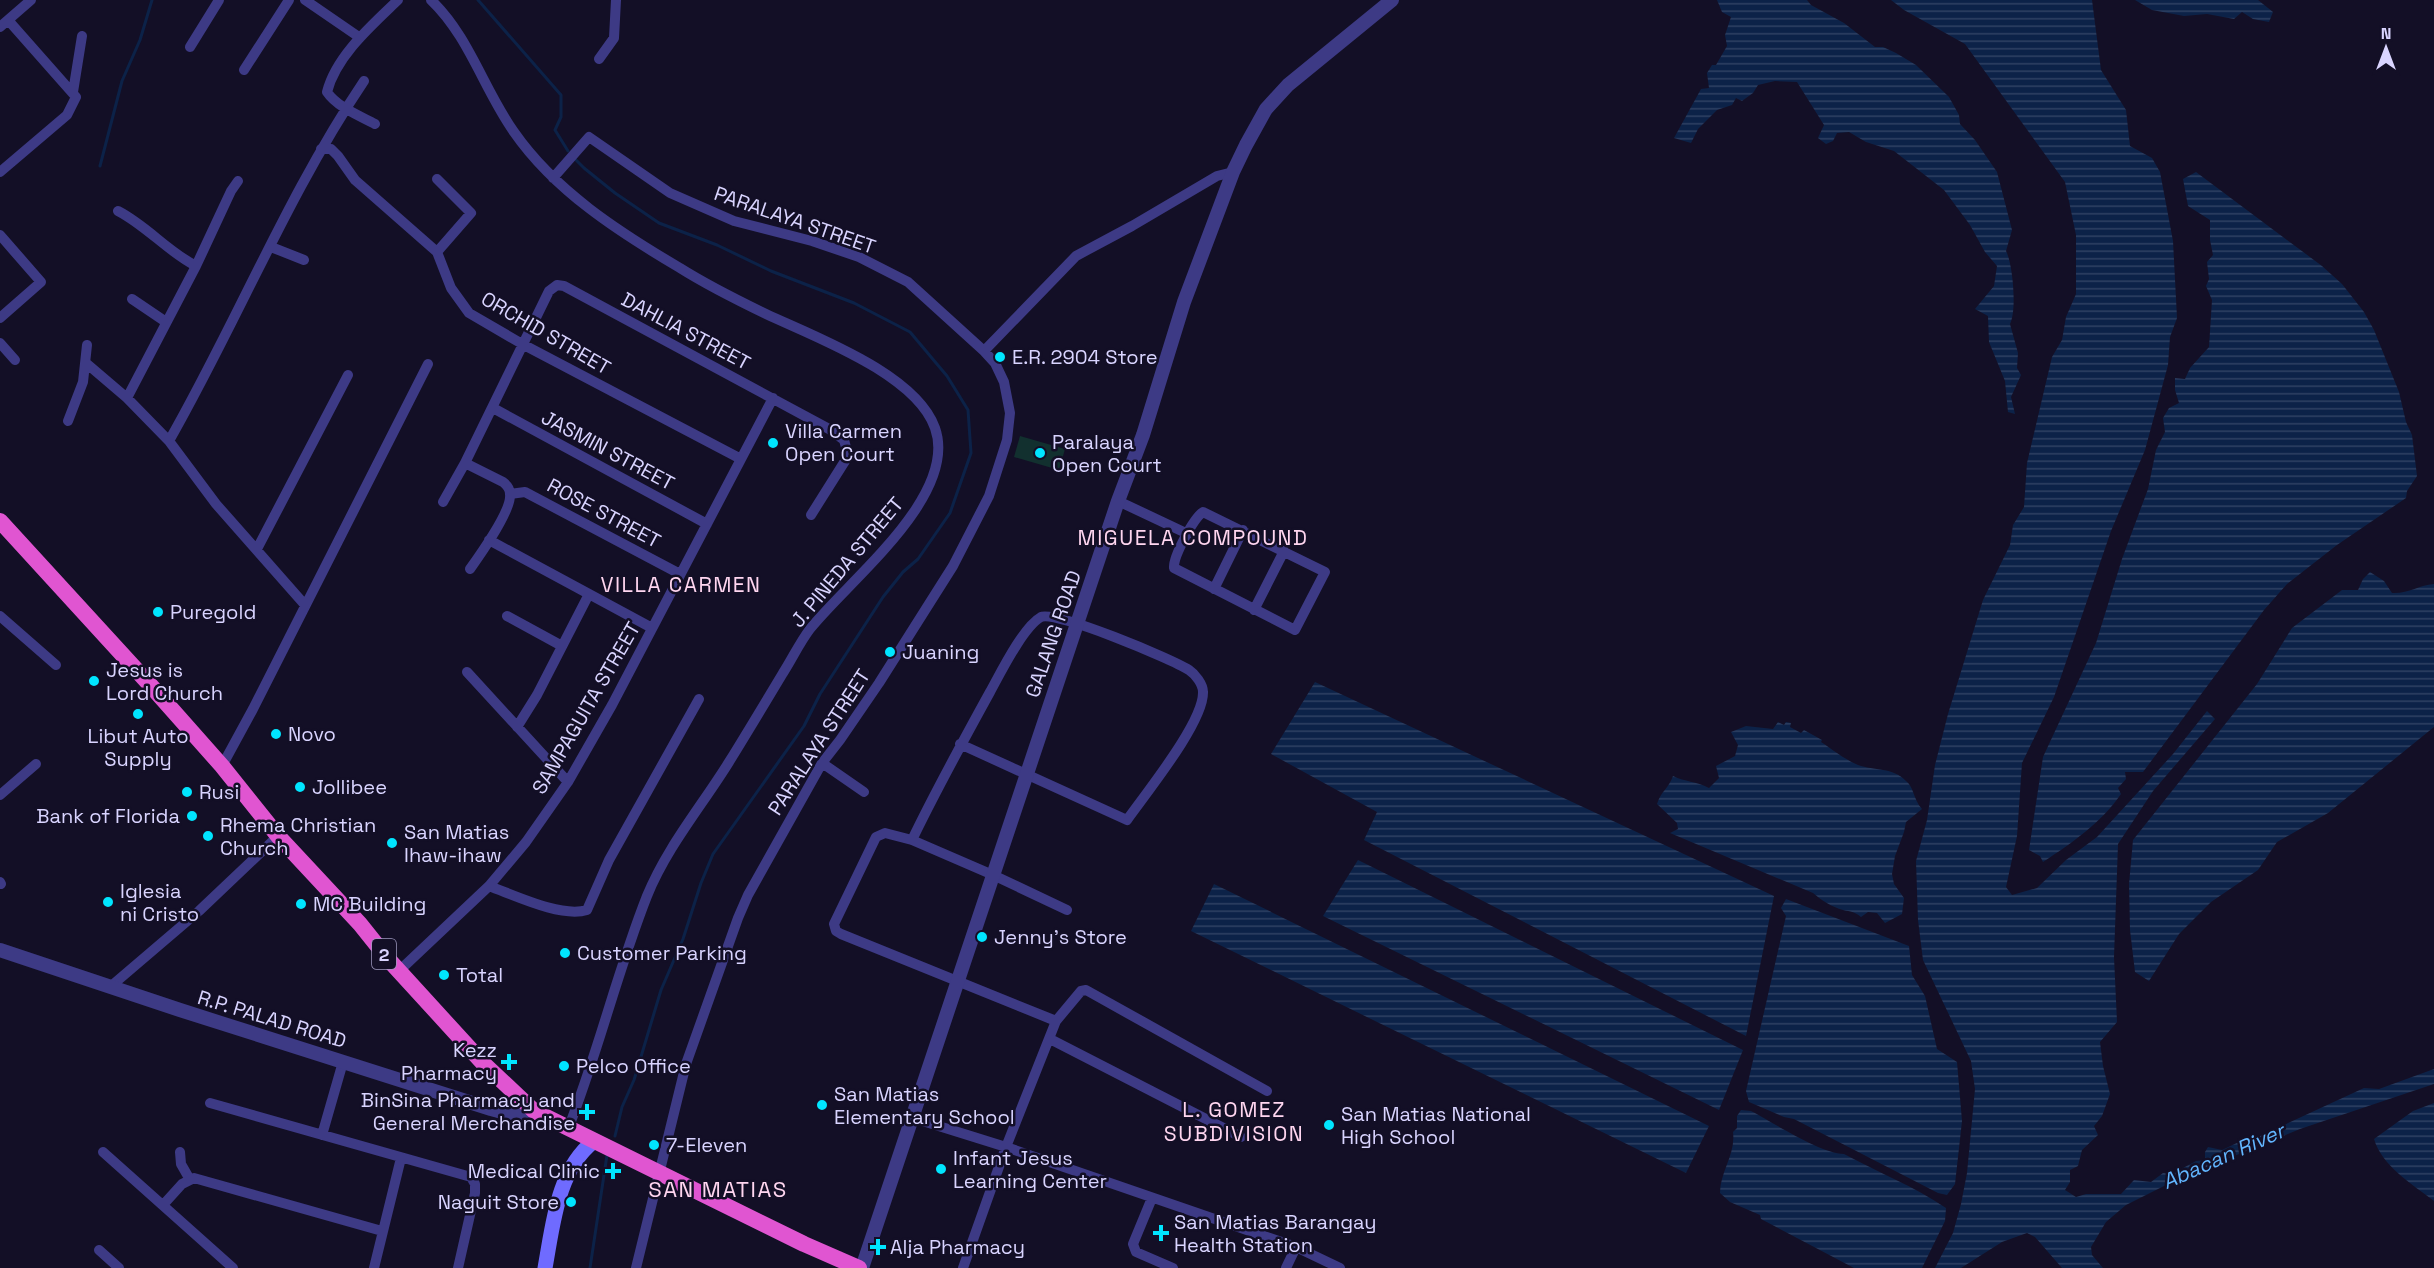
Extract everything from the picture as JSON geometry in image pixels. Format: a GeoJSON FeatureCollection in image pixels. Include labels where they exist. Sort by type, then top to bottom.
{"type":"FeatureCollection","features":[{"type":"Feature","properties":{"kind":"highway","name":"2"},"geometry":{"type":"LineString","coordinates":[[0,522],[152,687],[222,766],[278,836],[360,924],[399,971],[483,1063],[534,1112],[860,1268]]}},
{"type":"Feature","properties":{"kind":"main road"},"geometry":{"type":"LineString","coordinates":[[569,1171],[570,1130]]}},
{"type":"Feature","properties":{"kind":"main road"},"geometry":{"type":"LineString","coordinates":[[545,1268],[556,1212],[569,1171],[579,1154],[594,1141]]}},
{"type":"Feature","properties":{"kind":"street"},"geometry":{"type":"LineString","coordinates":[[0,172],[67,115],[76,101],[73,92],[4,23],[30,0]]}},
{"type":"Feature","properties":{"kind":"street"},"geometry":{"type":"LineString","coordinates":[[190,47],[219,0]]}},
{"type":"Feature","properties":{"kind":"street"},"geometry":{"type":"LineString","coordinates":[[305,0],[359,37]]}},
{"type":"Feature","properties":{"kind":"street"},"geometry":{"type":"LineString","coordinates":[[375,124],[346,108],[330,97],[327,92],[330,81],[359,37],[398,0]]}},
{"type":"Feature","properties":{"kind":"street","name":"J. PINEDA STREET"},"geometry":{"type":"LineString","coordinates":[[431,0],[454,28],[512,129],[527,150],[553,178],[604,219],[683,270],[742,303],[822,339],[894,380],[912,394],[923,408],[934,424],[940,445],[938,463],[917,508],[883,552],[854,580],[809,631],[723,771],[664,860],[638,922],[570,1130]]}},
{"type":"Feature","properties":{"kind":"street"},"geometry":{"type":"LineString","coordinates":[[599,59],[614,38],[618,7],[616,0]]}},
{"type":"Feature","properties":{"kind":"street","name":"GALANG ROAD"},"geometry":{"type":"LineString","coordinates":[[860,1268],[913,1118],[1118,501],[1143,435],[1184,302],[1233,172],[1266,109],[1288,85],[1392,0]]}},
{"type":"Feature","properties":{"kind":"street"},"geometry":{"type":"LineString","coordinates":[[244,70],[284,2]]}},
{"type":"Feature","properties":{"kind":"street"},"geometry":{"type":"LineString","coordinates":[[73,92],[82,36]]}},
{"type":"Feature","properties":{"kind":"street"},"geometry":{"type":"LineString","coordinates":[[170,441],[205,378],[321,148],[364,81]]}},
{"type":"Feature","properties":{"kind":"street","name":"PARALAYA STREET"},"geometry":{"type":"LineString","coordinates":[[553,178],[589,136],[670,193],[734,221],[813,241],[859,257],[908,282],[995,363],[1004,382],[1010,412],[1007,440],[989,496],[952,566],[879,683],[822,763],[748,895],[687,1064],[636,1268]]}},
{"type":"Feature","properties":{"kind":"street","name":"ORCHID STREET"},"geometry":{"type":"LineString","coordinates":[[321,148],[331,149],[355,180],[437,252],[451,288],[469,313],[524,345],[741,459]]}},
{"type":"Feature","properties":{"kind":"street"},"geometry":{"type":"LineString","coordinates":[[984,351],[1076,256],[1217,176],[1233,172]]}},
{"type":"Feature","properties":{"kind":"street"},"geometry":{"type":"LineString","coordinates":[[437,179],[471,213],[437,252]]}},
{"type":"Feature","properties":{"kind":"street"},"geometry":{"type":"LineString","coordinates":[[127,398],[238,181]]}},
{"type":"Feature","properties":{"kind":"street"},"geometry":{"type":"LineString","coordinates":[[118,210],[134,219],[172,252],[196,266]]}},
{"type":"Feature","properties":{"kind":"street"},"geometry":{"type":"LineString","coordinates":[[0,235],[41,282],[0,318]]}},
{"type":"Feature","properties":{"kind":"street"},"geometry":{"type":"LineString","coordinates":[[271,247],[304,260]]}},
{"type":"Feature","properties":{"kind":"street","name":"DAHLIA STREET"},"geometry":{"type":"LineString","coordinates":[[443,502],[493,408],[549,291],[553,286],[564,285],[829,429],[844,440],[847,451],[845,461],[811,515]]}},
{"type":"Feature","properties":{"kind":"street"},"geometry":{"type":"LineString","coordinates":[[132,299],[166,322]]}},
{"type":"Feature","properties":{"kind":"street"},"geometry":{"type":"LineString","coordinates":[[0,343],[15,360]]}},
{"type":"Feature","properties":{"kind":"street"},"geometry":{"type":"LineString","coordinates":[[68,421],[83,382],[87,345]]}},
{"type":"Feature","properties":{"kind":"street"},"geometry":{"type":"LineString","coordinates":[[86,363],[127,398],[170,441],[216,504],[305,605]]}},
{"type":"Feature","properties":{"kind":"street"},"geometry":{"type":"LineString","coordinates":[[222,766],[428,364]]}},
{"type":"Feature","properties":{"kind":"street"},"geometry":{"type":"LineString","coordinates":[[257,549],[348,375]]}},
{"type":"Feature","properties":{"kind":"street","name":"SAMPAGUITA STREET"},"geometry":{"type":"LineString","coordinates":[[399,971],[489,886],[526,842],[568,782],[612,705],[773,398]]}},
{"type":"Feature","properties":{"kind":"street","name":"JASMIN STREET"},"geometry":{"type":"LineString","coordinates":[[493,408],[707,524]]}},
{"type":"Feature","properties":{"kind":"street"},"geometry":{"type":"LineString","coordinates":[[465,463],[503,482],[508,486],[510,494],[508,506],[470,569]]}},
{"type":"Feature","properties":{"kind":"street","name":"ROSE STREET"},"geometry":{"type":"LineString","coordinates":[[510,494],[525,492],[680,574]]}},
{"type":"Feature","properties":{"kind":"street"},"geometry":{"type":"LineString","coordinates":[[1118,501],[1188,534]]}},
{"type":"Feature","properties":{"kind":"street"},"geometry":{"type":"LineString","coordinates":[[1203,512],[1325,572],[1295,630],[1174,568],[1173,562],[1188,534],[1198,516],[1203,512]]}},
{"type":"Feature","properties":{"kind":"street"},"geometry":{"type":"LineString","coordinates":[[1214,589],[1243,531]]}},
{"type":"Feature","properties":{"kind":"street"},"geometry":{"type":"LineString","coordinates":[[489,540],[652,628]]}},
{"type":"Feature","properties":{"kind":"street"},"geometry":{"type":"LineString","coordinates":[[1254,610],[1284,551]]}},
{"type":"Feature","properties":{"kind":"street"},"geometry":{"type":"LineString","coordinates":[[517,728],[537,695],[589,594]]}},
{"type":"Feature","properties":{"kind":"street"},"geometry":{"type":"LineString","coordinates":[[0,616],[56,665]]}},
{"type":"Feature","properties":{"kind":"street"},"geometry":{"type":"LineString","coordinates":[[507,616],[562,646]]}},
{"type":"Feature","properties":{"kind":"street"},"geometry":{"type":"LineString","coordinates":[[912,840],[960,744],[1028,629],[1040,617],[1078,623],[1191,671],[1203,689],[1201,707],[1184,738],[1127,819],[960,744]]}},
{"type":"Feature","properties":{"kind":"street"},"geometry":{"type":"LineString","coordinates":[[468,672],[568,782]]}},
{"type":"Feature","properties":{"kind":"street"},"geometry":{"type":"LineString","coordinates":[[489,886],[547,906],[581,912],[587,910],[609,860],[699,699]]}},
{"type":"Feature","properties":{"kind":"street"},"geometry":{"type":"LineString","coordinates":[[822,763],[864,792]]}},
{"type":"Feature","properties":{"kind":"street"},"geometry":{"type":"LineString","coordinates":[[0,795],[36,764]]}},
{"type":"Feature","properties":{"kind":"street"},"geometry":{"type":"LineString","coordinates":[[1056,1021],[841,934],[834,928],[876,837],[885,833],[912,840],[1067,910]]}},
{"type":"Feature","properties":{"kind":"street"},"geometry":{"type":"LineString","coordinates":[[110,987],[199,911],[278,836]]}},
{"type":"Feature","properties":{"kind":"street","name":"R.P. PALAD ROAD"},"geometry":{"type":"LineString","coordinates":[[0,950],[513,1115],[534,1112]]}},
{"type":"Feature","properties":{"kind":"street"},"geometry":{"type":"LineString","coordinates":[[963,1268],[1006,1147],[1056,1021],[1076,994],[1086,990],[1267,1091]]}},
{"type":"Feature","properties":{"kind":"street"},"geometry":{"type":"LineString","coordinates":[[1050,1039],[1241,1137]]}},
{"type":"Feature","properties":{"kind":"street"},"geometry":{"type":"LineString","coordinates":[[322,1135],[343,1062]]}},
{"type":"Feature","properties":{"kind":"street"},"geometry":{"type":"LineString","coordinates":[[210,1103],[471,1177],[475,1184],[475,1193],[458,1268]]}},
{"type":"Feature","properties":{"kind":"street"},"geometry":{"type":"LineString","coordinates":[[913,1118],[1006,1147],[1296,1247],[1340,1268]]}},
{"type":"Feature","properties":{"kind":"street"},"geometry":{"type":"LineString","coordinates":[[103,1152],[233,1268]]}},
{"type":"Feature","properties":{"kind":"street"},"geometry":{"type":"LineString","coordinates":[[180,1152],[181,1164],[189,1178]]}},
{"type":"Feature","properties":{"kind":"street"},"geometry":{"type":"LineString","coordinates":[[374,1268],[401,1158]]}},
{"type":"Feature","properties":{"kind":"street"},"geometry":{"type":"LineString","coordinates":[[189,1178],[204,1180],[382,1231]]}},
{"type":"Feature","properties":{"kind":"street"},"geometry":{"type":"LineString","coordinates":[[163,1204],[189,1178]]}},
{"type":"Feature","properties":{"kind":"street"},"geometry":{"type":"LineString","coordinates":[[1152,1198],[1133,1244],[1136,1252],[1173,1268]]}},
{"type":"Feature","properties":{"kind":"street"},"geometry":{"type":"LineString","coordinates":[[1286,1268],[1296,1247]]}},
{"type":"Feature","properties":{"kind":"street"},"geometry":{"type":"LineString","coordinates":[[99,1250],[119,1268]]}},
{"type":"Feature","properties":{"kind":"green space","name":"Paralaya Open Court"},"geometry":{"type":"Polygon","coordinates":[[[1020,436],[1065,449],[1059,470],[1014,457],[1020,436]]]}},
{"type":"Feature","properties":{"kind":"water"},"geometry":{"type":"Polygon","coordinates":[[[1717,0],[1807,0],[1811,5],[1844,23],[1875,47],[1883,47],[1916,65],[1949,97],[1959,115],[1960,124],[1975,140],[1997,172],[2012,230],[2006,251],[2011,266],[2013,288],[2010,324],[2018,353],[2017,368],[2021,375],[2011,397],[2015,414],[2008,412],[2005,381],[1989,342],[1988,316],[1975,309],[1994,286],[1997,266],[1985,252],[1970,225],[1944,190],[1894,151],[1866,142],[1849,132],[1837,133],[1833,141],[1826,144],[1818,138],[1824,125],[1797,82],[1775,81],[1758,85],[1753,93],[1742,101],[1736,98],[1732,105],[1717,110],[1698,129],[1691,143],[1674,138],[1701,89],[1709,88],[1707,73],[1712,65],[1716,65],[1727,46],[1725,35],[1731,17],[1722,12],[1717,0]]]}},
{"type":"Feature","properties":{"kind":"water","name":"Abacan River"},"geometry":{"type":"Polygon","coordinates":[[[1891,0],[2092,0],[2101,70],[2126,110],[2130,146],[2152,158],[2160,172],[2173,241],[2177,318],[2170,337],[2168,365],[2145,450],[2111,531],[2054,697],[2022,763],[2017,836],[2006,887],[2012,895],[2037,888],[2066,860],[2097,837],[2173,754],[2207,711],[2215,719],[2153,791],[2118,844],[2114,957],[2117,1022],[2100,1042],[2110,1094],[2102,1116],[2094,1126],[2098,1135],[2082,1150],[2078,1166],[2070,1170],[2070,1182],[2065,1190],[2076,1197],[2086,1194],[2121,1194],[2134,1180],[2151,1182],[2163,1173],[2172,1174],[2196,1161],[2205,1160],[2208,1147],[2222,1150],[2241,1141],[2256,1138],[2364,1088],[2379,1089],[2434,1069],[2434,1084],[2300,1129],[2178,1179],[2126,1205],[2106,1222],[2091,1247],[2092,1255],[2103,1268],[2062,1268],[2035,1237],[2027,1233],[2002,1242],[1961,1268],[1935,1268],[1953,1233],[1961,1204],[1967,1173],[1975,1089],[1971,1061],[1923,960],[1918,920],[1916,861],[1927,820],[1935,765],[1948,714],[1983,600],[2010,545],[2013,525],[2024,507],[2027,463],[2052,357],[2062,340],[2066,317],[2076,294],[2076,235],[2065,182],[1965,44],[1904,10],[1891,0]]]}},
{"type":"Feature","properties":{"kind":"water"},"geometry":{"type":"Polygon","coordinates":[[[2135,0],[2258,0],[2273,12],[2269,22],[2253,19],[2242,12],[2234,19],[2207,14],[2184,16],[2152,10],[2135,0]]]}},
{"type":"Feature","properties":{"kind":"water"},"geometry":{"type":"Polygon","coordinates":[[[2196,172],[2322,266],[2342,284],[2364,312],[2374,330],[2399,392],[2406,422],[2412,435],[2417,476],[2407,491],[2406,498],[2337,545],[2287,584],[2264,610],[2143,772],[2125,772],[2126,779],[2118,788],[2121,794],[2104,814],[2075,840],[2043,862],[2040,856],[2029,850],[2043,757],[2096,643],[2122,559],[2148,489],[2156,450],[2165,432],[2163,418],[2169,408],[2179,403],[2175,390],[2175,378],[2185,379],[2190,368],[2209,347],[2212,300],[2206,286],[2209,279],[2207,262],[2213,255],[2210,220],[2188,206],[2183,179],[2196,172]]]}},
{"type":"Feature","properties":{"kind":"water"},"geometry":{"type":"Polygon","coordinates":[[[2370,572],[2384,581],[2392,593],[2434,584],[2434,727],[2328,813],[2277,842],[2258,870],[2211,902],[2179,934],[2149,981],[2135,972],[2130,930],[2129,884],[2133,840],[2257,684],[2292,628],[2342,590],[2358,590],[2363,579],[2370,572]]]}},
{"type":"Feature","properties":{"kind":"water"},"geometry":{"type":"Polygon","coordinates":[[[1315,682],[1774,896],[1746,1036],[1364,840],[1377,812],[1271,754],[1315,682]]]}},
{"type":"Feature","properties":{"kind":"water"},"geometry":{"type":"Polygon","coordinates":[[[1778,722],[1784,725],[1786,722],[1791,723],[1790,727],[1801,733],[1804,730],[1822,740],[1821,742],[1858,765],[1895,773],[1911,786],[1922,809],[1906,822],[1892,874],[1894,884],[1904,898],[1902,914],[1885,923],[1877,913],[1868,912],[1861,917],[1823,901],[1813,893],[1670,833],[1678,829],[1677,823],[1657,804],[1673,776],[1709,788],[1719,778],[1716,766],[1735,756],[1738,745],[1731,732],[1746,726],[1773,729],[1778,722]]]}},
{"type":"Feature","properties":{"kind":"water"},"geometry":{"type":"Polygon","coordinates":[[[1358,860],[1743,1050],[1719,1110],[1323,916],[1358,860]]]}},
{"type":"Feature","properties":{"kind":"water"},"geometry":{"type":"Polygon","coordinates":[[[1214,884],[1709,1126],[1686,1173],[1191,931],[1214,884]]]}},
{"type":"Feature","properties":{"kind":"water"},"geometry":{"type":"Polygon","coordinates":[[[1786,899],[1909,946],[1912,975],[1925,996],[1937,1049],[1957,1062],[1962,1121],[1955,1184],[1947,1195],[1938,1193],[1794,1119],[1749,1102],[1746,1091],[1786,916],[1781,908],[1786,899]]]}},
{"type":"Feature","properties":{"kind":"water"},"geometry":{"type":"Polygon","coordinates":[[[2434,1103],[2434,1201],[2391,1166],[2378,1149],[2374,1139],[2413,1111],[2434,1103]]]}},
{"type":"Feature","properties":{"kind":"water"},"geometry":{"type":"Polygon","coordinates":[[[1741,1110],[1751,1111],[1823,1149],[1844,1154],[1909,1186],[1946,1208],[1945,1221],[1922,1268],[1854,1268],[1761,1219],[1760,1215],[1730,1202],[1720,1193],[1722,1178],[1732,1148],[1733,1132],[1737,1128],[1737,1116],[1741,1110]]]}},
{"type":"Feature","properties":{"kind":"waterway"},"geometry":{"type":"LineString","coordinates":[[100,166],[122,81],[140,40],[152,0]]}},
{"type":"Feature","properties":{"kind":"waterway"},"geometry":{"type":"LineString","coordinates":[[478,0],[561,95],[561,117],[555,130],[568,151]]}},
{"type":"Feature","properties":{"kind":"waterway"},"geometry":{"type":"LineString","coordinates":[[575,159],[615,193],[659,223],[717,245],[771,271],[854,303],[910,332],[947,376],[968,410],[971,453],[950,513],[918,559],[903,572],[883,597],[820,694],[804,726],[713,854],[683,939],[661,990],[634,1080],[622,1107],[615,1136]]}},
{"type":"Feature","properties":{"kind":"waterway"},"geometry":{"type":"LineString","coordinates":[[590,1268],[607,1155]]}},
{"type":"Feature","properties":{"kind":"place","name":"E.R. 2904 Store"},"geometry":{"type":"Point","coordinates":[1000,357]}},
{"type":"Feature","properties":{"kind":"place","name":"Villa Carmen Open Court"},"geometry":{"type":"Point","coordinates":[773,443]}},
{"type":"Feature","properties":{"kind":"place","name":"Paralaya Open Court"},"geometry":{"type":"Point","coordinates":[1040,453]}},
{"type":"Feature","properties":{"kind":"place","name":"Puregold"},"geometry":{"type":"Point","coordinates":[158,612]}},
{"type":"Feature","properties":{"kind":"place","name":"Juaning"},"geometry":{"type":"Point","coordinates":[890,652]}},
{"type":"Feature","properties":{"kind":"place","name":"Jesus is Lord Church"},"geometry":{"type":"Point","coordinates":[94,681]}},
{"type":"Feature","properties":{"kind":"place","name":"Libut Auto Supply"},"geometry":{"type":"Point","coordinates":[138,714]}},
{"type":"Feature","properties":{"kind":"place","name":"Novo"},"geometry":{"type":"Point","coordinates":[276,734]}},
{"type":"Feature","properties":{"kind":"place","name":"Jollibee"},"geometry":{"type":"Point","coordinates":[300,787]}},
{"type":"Feature","properties":{"kind":"place","name":"Rusi"},"geometry":{"type":"Point","coordinates":[187,792]}},
{"type":"Feature","properties":{"kind":"place","name":"Bank of Florida"},"geometry":{"type":"Point","coordinates":[192,816]}},
{"type":"Feature","properties":{"kind":"place","name":"Rhema Christian Church"},"geometry":{"type":"Point","coordinates":[208,836]}},
{"type":"Feature","properties":{"kind":"place","name":"San Matias Ihaw-ihaw"},"geometry":{"type":"Point","coordinates":[392,843]}},
{"type":"Feature","properties":{"kind":"place","name":"Iglesia ni Cristo"},"geometry":{"type":"Point","coordinates":[108,902]}},
{"type":"Feature","properties":{"kind":"place","name":"MC Building"},"geometry":{"type":"Point","coordinates":[301,904]}},
{"type":"Feature","properties":{"kind":"place","name":"Jenny's Store"},"geometry":{"type":"Point","coordinates":[982,937]}},
{"type":"Feature","properties":{"kind":"place","name":"Customer Parking"},"geometry":{"type":"Point","coordinates":[565,953]}},
{"type":"Feature","properties":{"kind":"place","name":"Total"},"geometry":{"type":"Point","coordinates":[444,975]}},
{"type":"Feature","properties":{"kind":"place","name":"Kezz Pharmacy"},"geometry":{"type":"Point","coordinates":[509,1062]}},
{"type":"Feature","properties":{"kind":"place","name":"Pelco Office"},"geometry":{"type":"Point","coordinates":[564,1066]}},
{"type":"Feature","properties":{"kind":"place","name":"San Matias Elementary School"},"geometry":{"type":"Point","coordinates":[822,1105]}},
{"type":"Feature","properties":{"kind":"place","name":"BinSina Pharmacy and General Merchandise"},"geometry":{"type":"Point","coordinates":[587,1112]}},
{"type":"Feature","properties":{"kind":"place","name":"San Matias National High School"},"geometry":{"type":"Point","coordinates":[1329,1125]}},
{"type":"Feature","properties":{"kind":"place","name":"7-Eleven"},"geometry":{"type":"Point","coordinates":[654,1145]}},
{"type":"Feature","properties":{"kind":"place","name":"Infant Jesus Learning Center"},"geometry":{"type":"Point","coordinates":[941,1169]}},
{"type":"Feature","properties":{"kind":"place","name":"Medical Clinic"},"geometry":{"type":"Point","coordinates":[613,1171]}},
{"type":"Feature","properties":{"kind":"place","name":"Naguit Store"},"geometry":{"type":"Point","coordinates":[571,1202]}},
{"type":"Feature","properties":{"kind":"place","name":"San Matias Barangay Health Station"},"geometry":{"type":"Point","coordinates":[1161,1233]}},
{"type":"Feature","properties":{"kind":"place","name":"Alja Pharmacy"},"geometry":{"type":"Point","coordinates":[878,1247]}},
{"type":"Feature","properties":{"kind":"district","name":"MIGUELA COMPOUND"},"geometry":{"type":"Point","coordinates":[1193,537]}},
{"type":"Feature","properties":{"kind":"district","name":"VILLA CARMEN"},"geometry":{"type":"Point","coordinates":[681,584]}},
{"type":"Feature","properties":{"kind":"district","name":"L. GOMEZ SUBDIVISION"},"geometry":{"type":"Point","coordinates":[1234,1121]}},
{"type":"Feature","properties":{"kind":"district","name":"SAN MATIAS"},"geometry":{"type":"Point","coordinates":[718,1189]}}]}
